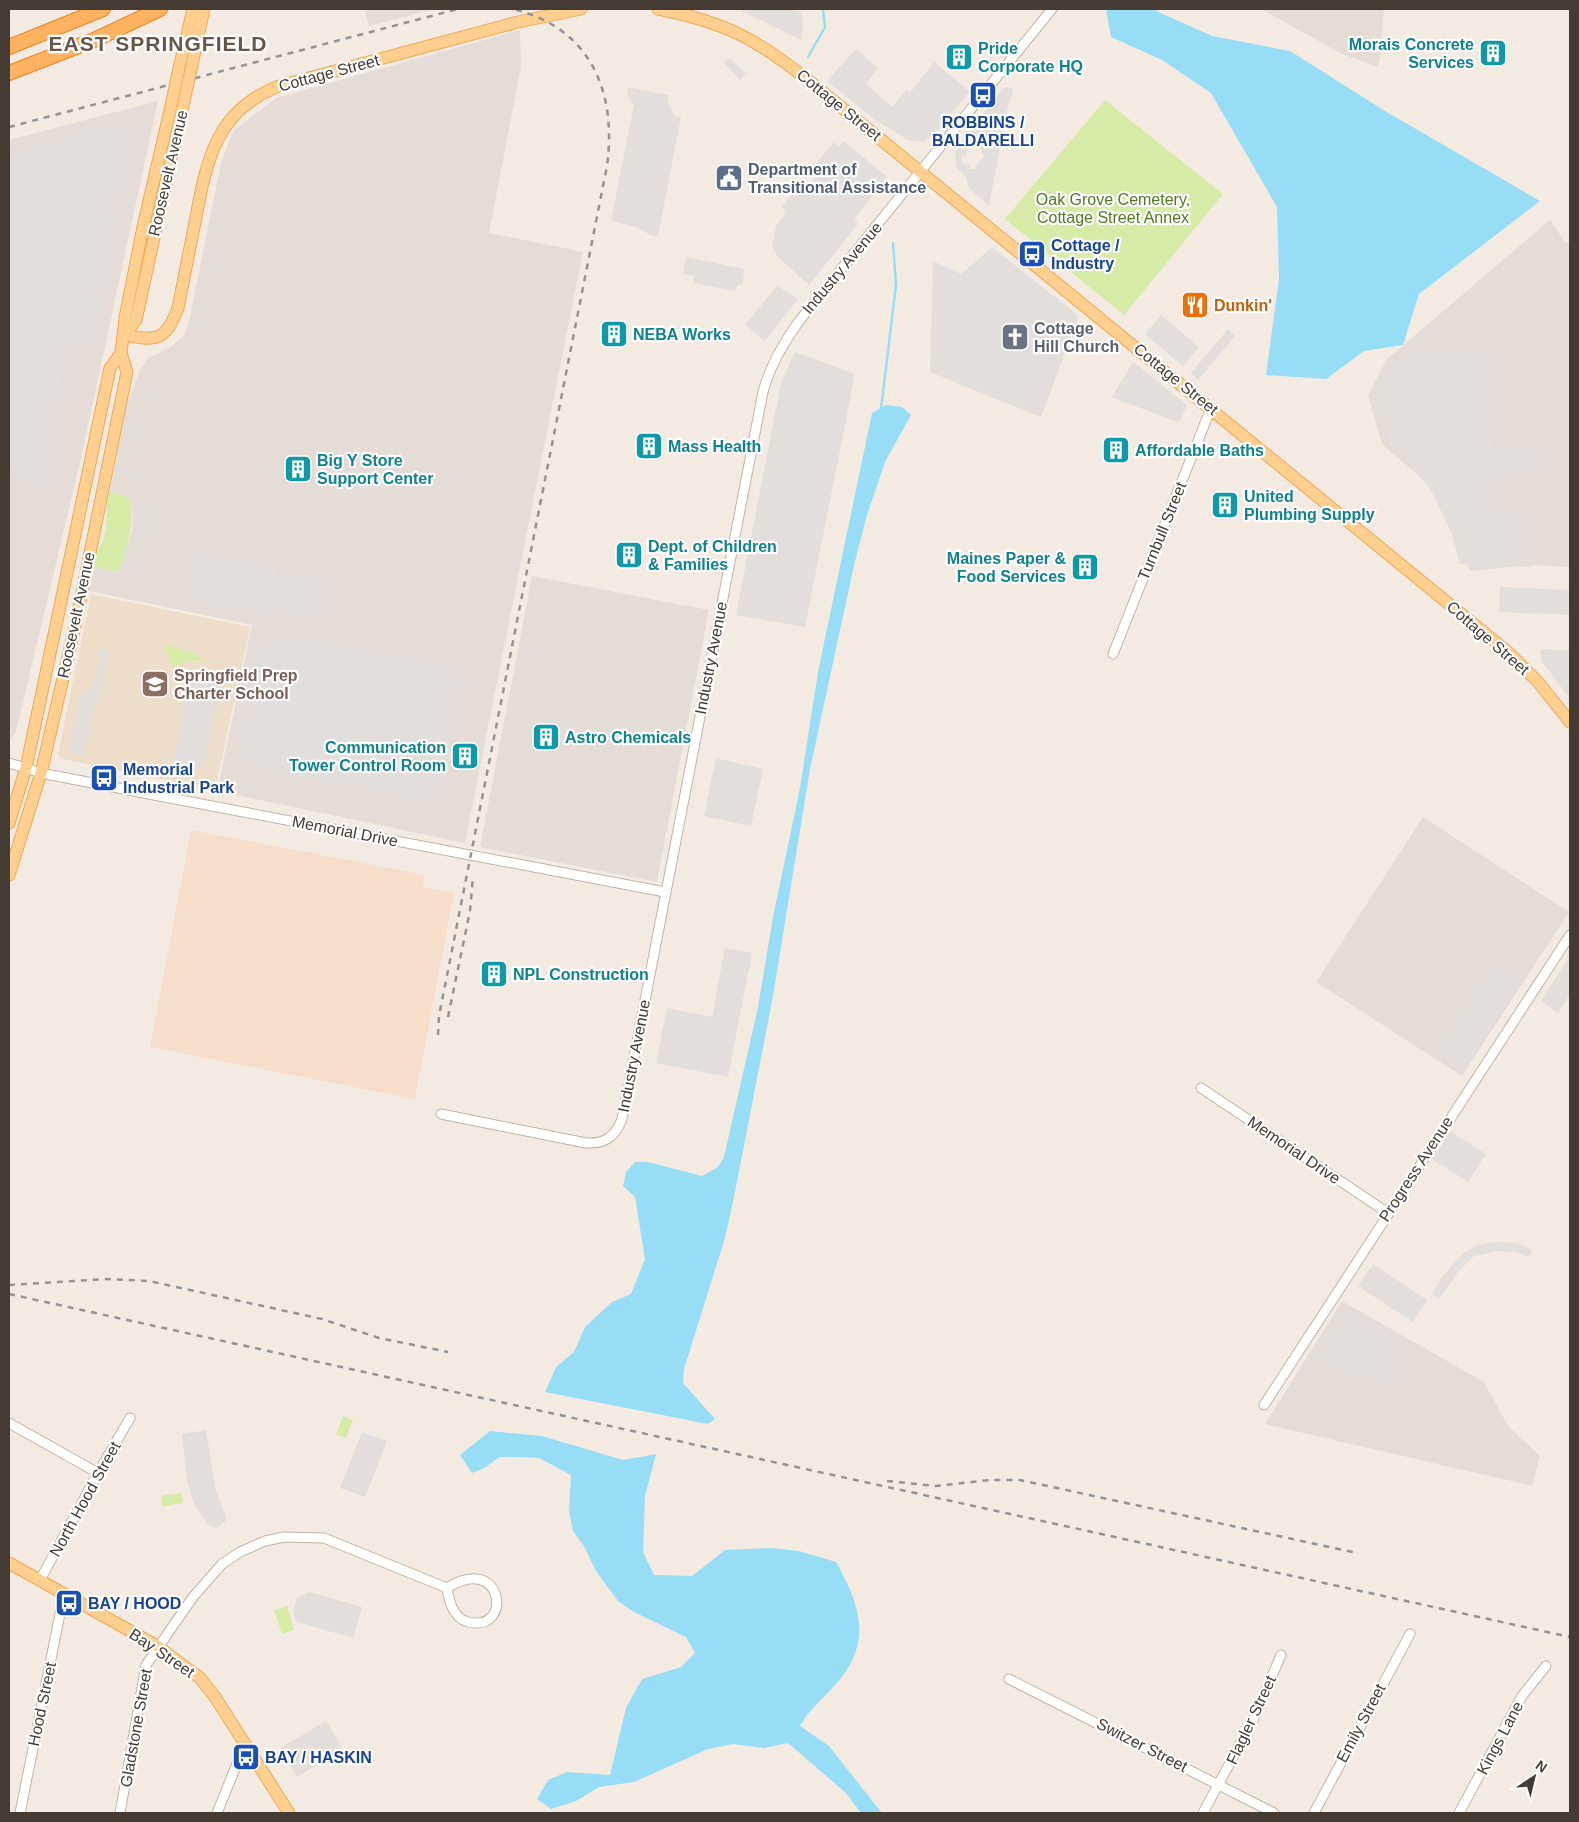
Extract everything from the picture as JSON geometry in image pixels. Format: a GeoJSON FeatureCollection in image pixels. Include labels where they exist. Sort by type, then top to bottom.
{"type":"FeatureCollection","features":[{"type":"Feature","properties":{"kind":"highway"},"geometry":{"type":"LineString","coordinates":[[9,47],[103,9]]}},
{"type":"Feature","properties":{"kind":"highway"},"geometry":{"type":"LineString","coordinates":[[9,73],[100,38],[160,9]]}},
{"type":"Feature","properties":{"kind":"main road","name":"Cottage Street"},"geometry":{"type":"LineString","coordinates":[[125,335],[154,338],[162,335],[172,326],[178,308],[210,152],[228,123],[246,105],[279,86],[518,22],[580,9]]}},
{"type":"Feature","properties":{"kind":"main road","name":"Cottage Street"},"geometry":{"type":"LineString","coordinates":[[658,9],[709,21],[762,45],[922,171],[1509,653],[1538,682],[1570,722]]}},
{"type":"Feature","properties":{"kind":"main road","name":"Roosevelt Avenue"},"geometry":{"type":"LineString","coordinates":[[125,335],[136,320],[192,65],[200,10]]}},
{"type":"Feature","properties":{"kind":"main road","name":"Roosevelt Avenue"},"geometry":{"type":"LineString","coordinates":[[9,823],[26,768],[110,368],[121,353],[125,335],[125,318],[143,226],[178,73],[200,10]]}},
{"type":"Feature","properties":{"kind":"main road","name":"Roosevelt Avenue"},"geometry":{"type":"LineString","coordinates":[[9,875],[41,773],[74,631],[84,571],[127,372],[121,353]]}},
{"type":"Feature","properties":{"kind":"main road"},"geometry":{"type":"LineString","coordinates":[[85,483],[103,487]]}},
{"type":"Feature","properties":{"kind":"main road"},"geometry":{"type":"LineString","coordinates":[[67,567],[84,571]]}},
{"type":"Feature","properties":{"kind":"main road","name":"Bay Street"},"geometry":{"type":"LineString","coordinates":[[9,1563],[157,1646],[200,1678],[215,1696],[288,1813]]}},
{"type":"Feature","properties":{"kind":"street","name":"Industry Avenue"},"geometry":{"type":"LineString","coordinates":[[441,1114],[599,1144],[612,1136],[622,1119],[765,385],[782,345],[800,320],[1052,9]]}},
{"type":"Feature","properties":{"kind":"street","name":"Turnbull Street"},"geometry":{"type":"LineString","coordinates":[[1113,654],[1211,408]]}},
{"type":"Feature","properties":{"kind":"street","name":"Memorial Drive"},"geometry":{"type":"LineString","coordinates":[[9,763],[41,773],[665,892]]}},
{"type":"Feature","properties":{"kind":"street","name":"Progress Avenue"},"geometry":{"type":"LineString","coordinates":[[1264,1405],[1570,935]]}},
{"type":"Feature","properties":{"kind":"street","name":"Memorial Drive"},"geometry":{"type":"LineString","coordinates":[[1201,1088],[1388,1213]]}},
{"type":"Feature","properties":{"kind":"street","name":"North Hood Street"},"geometry":{"type":"LineString","coordinates":[[40,1580],[130,1418]]}},
{"type":"Feature","properties":{"kind":"street"},"geometry":{"type":"LineString","coordinates":[[9,1423],[98,1473]]}},
{"type":"Feature","properties":{"kind":"street","name":"Gladstone Street"},"geometry":{"type":"LineString","coordinates":[[120,1813],[146,1665],[157,1646],[193,1598],[222,1564],[240,1552],[265,1541],[284,1537],[324,1538],[447,1588]]}},
{"type":"Feature","properties":{"kind":"street"},"geometry":{"type":"LineString","coordinates":[[471,1577],[486,1580],[494,1588],[498,1604],[496,1610],[492,1617],[486,1621],[476,1624],[465,1621],[454,1612],[449,1602],[447,1588],[458,1581],[471,1577]]}},
{"type":"Feature","properties":{"kind":"street","name":"Hood Street"},"geometry":{"type":"LineString","coordinates":[[20,1813],[64,1594]]}},
{"type":"Feature","properties":{"kind":"street","name":"Emily Street"},"geometry":{"type":"LineString","coordinates":[[1314,1813],[1410,1634]]}},
{"type":"Feature","properties":{"kind":"street","name":"Flagler Street"},"geometry":{"type":"LineString","coordinates":[[1203,1813],[1254,1718],[1281,1655]]}},
{"type":"Feature","properties":{"kind":"street","name":"Kings Lane"},"geometry":{"type":"LineString","coordinates":[[1459,1813],[1522,1696],[1546,1666]]}},
{"type":"Feature","properties":{"kind":"street","name":"Switzer Street"},"geometry":{"type":"LineString","coordinates":[[1009,1679],[1274,1813]]}},
{"type":"Feature","properties":{"kind":"street"},"geometry":{"type":"LineString","coordinates":[[216,1813],[245,1744]]}},
{"type":"Feature","properties":{"kind":"shaded area"},"geometry":{"type":"Polygon","coordinates":[[[365,9],[435,9],[369,26],[365,9]]]}},
{"type":"Feature","properties":{"kind":"shaded area"},"geometry":{"type":"Polygon","coordinates":[[[742,9],[789,9],[801,12],[803,25],[801,40],[742,11],[742,9]]]}},
{"type":"Feature","properties":{"kind":"shaded area"},"geometry":{"type":"Polygon","coordinates":[[[1261,9],[1384,9],[1380,58],[1377,67],[1340,53],[1261,9]]]}},
{"type":"Feature","properties":{"kind":"shaded area","name":"Big Y Store Support Center"},"geometry":{"type":"Polygon","coordinates":[[[520,30],[521,67],[489,233],[583,252],[465,843],[217,791],[252,625],[89,591],[95,567],[118,572],[132,530],[133,515],[130,499],[110,492],[126,408],[139,372],[148,358],[169,348],[184,336],[189,322],[221,163],[233,131],[276,98],[520,30]]]}},
{"type":"Feature","properties":{"kind":"shaded area"},"geometry":{"type":"Polygon","coordinates":[[[856,49],[878,68],[866,84],[892,107],[906,90],[910,93],[934,62],[970,92],[930,138],[924,142],[908,140],[874,119],[827,81],[856,49]]]}},
{"type":"Feature","properties":{"kind":"shaded area"},"geometry":{"type":"Polygon","coordinates":[[[730,58],[746,74],[740,80],[724,63],[730,58]]]}},
{"type":"Feature","properties":{"kind":"shaded area"},"geometry":{"type":"Polygon","coordinates":[[[628,87],[669,95],[667,101],[675,116],[681,117],[658,236],[652,236],[636,227],[611,221],[634,105],[627,94],[628,87]]]}},
{"type":"Feature","properties":{"kind":"shaded area"},"geometry":{"type":"Polygon","coordinates":[[[1005,87],[1012,88],[1013,94],[1009,101],[989,206],[969,188],[966,177],[956,167],[955,152],[970,129],[1005,87]],[[973,146],[968,148],[965,156],[961,157],[963,163],[970,165],[970,169],[976,169],[976,165],[984,157],[980,147],[973,146]]]}},
{"type":"Feature","properties":{"kind":"shaded area"},"geometry":{"type":"Polygon","coordinates":[[[158,101],[81,458],[16,732],[9,741],[9,140],[158,101]]]}},
{"type":"Feature","properties":{"kind":"shaded area"},"geometry":{"type":"Polygon","coordinates":[[[86,123],[123,132],[123,135],[131,139],[96,347],[71,342],[50,437],[44,438],[44,451],[54,453],[44,487],[23,484],[9,467],[9,153],[71,137],[84,130],[86,123]]]}},
{"type":"Feature","properties":{"kind":"shaded area"},"geometry":{"type":"Polygon","coordinates":[[[844,141],[887,177],[854,219],[858,224],[809,285],[777,256],[772,246],[776,226],[786,213],[782,207],[801,182],[808,186],[820,170],[815,165],[834,142],[839,147],[844,141]]]}},
{"type":"Feature","properties":{"kind":"shaded area"},"geometry":{"type":"Polygon","coordinates":[[[1550,220],[1565,242],[1570,243],[1570,567],[1531,565],[1470,571],[1428,484],[1382,444],[1368,395],[1387,359],[1550,220]]]}},
{"type":"Feature","properties":{"kind":"shaded area"},"geometry":{"type":"Polygon","coordinates":[[[992,247],[1079,316],[1041,417],[930,372],[933,261],[961,274],[992,247]]]}},
{"type":"Feature","properties":{"kind":"shaded area"},"geometry":{"type":"Polygon","coordinates":[[[686,257],[744,269],[743,284],[737,285],[735,291],[693,283],[694,276],[683,274],[686,257]]]}},
{"type":"Feature","properties":{"kind":"shaded area"},"geometry":{"type":"Polygon","coordinates":[[[777,286],[798,299],[765,341],[745,325],[777,286]]]}},
{"type":"Feature","properties":{"kind":"shaded area"},"geometry":{"type":"Polygon","coordinates":[[[1161,315],[1199,347],[1183,366],[1145,334],[1161,315]]]}},
{"type":"Feature","properties":{"kind":"shaded area"},"geometry":{"type":"Polygon","coordinates":[[[1228,329],[1235,336],[1198,380],[1191,373],[1228,329]]]}},
{"type":"Feature","properties":{"kind":"shaded area"},"geometry":{"type":"Polygon","coordinates":[[[795,352],[855,374],[805,627],[736,615],[781,383],[795,352]]]}},
{"type":"Feature","properties":{"kind":"shaded area"},"geometry":{"type":"Polygon","coordinates":[[[1404,352],[1494,355],[1493,446],[1534,448],[1534,470],[1498,470],[1498,509],[1526,511],[1526,517],[1529,517],[1531,567],[1460,564],[1448,520],[1432,491],[1386,437],[1378,415],[1377,393],[1384,373],[1404,352]]]}},
{"type":"Feature","properties":{"kind":"shaded area"},"geometry":{"type":"Polygon","coordinates":[[[1133,362],[1187,405],[1179,423],[1112,397],[1133,362]]]}},
{"type":"Feature","properties":{"kind":"shaded area"},"geometry":{"type":"Polygon","coordinates":[[[195,552],[243,561],[241,568],[244,569],[246,562],[278,568],[277,575],[283,576],[284,569],[316,575],[314,581],[317,585],[325,586],[319,614],[313,614],[312,617],[274,609],[272,615],[231,607],[231,600],[229,599],[227,607],[196,601],[197,594],[190,592],[183,585],[191,569],[186,565],[195,552]]]}},
{"type":"Feature","properties":{"kind":"shaded area"},"geometry":{"type":"Polygon","coordinates":[[[532,576],[709,610],[657,882],[480,847],[532,576]]]}},
{"type":"Feature","properties":{"kind":"shaded area"},"geometry":{"type":"Polygon","coordinates":[[[1500,587],[1570,590],[1570,615],[1499,612],[1500,587]]]}},
{"type":"Feature","properties":{"kind":"shaded area","name":"Springfield Prep Charter School"},"geometry":{"type":"Polygon","coordinates":[[[91,594],[250,627],[215,790],[62,759],[58,754],[91,594]]]}},
{"type":"Feature","properties":{"kind":"shaded area"},"geometry":{"type":"Polygon","coordinates":[[[268,633],[451,667],[449,675],[457,680],[460,687],[437,798],[428,801],[255,768],[245,763],[244,754],[237,752],[258,645],[265,646],[268,633]]]}},
{"type":"Feature","properties":{"kind":"shaded area"},"geometry":{"type":"Polygon","coordinates":[[[101,649],[109,651],[99,702],[95,702],[84,756],[69,750],[81,696],[85,690],[93,689],[101,649]]]}},
{"type":"Feature","properties":{"kind":"shaded area"},"geometry":{"type":"Polygon","coordinates":[[[1540,649],[1570,650],[1570,699],[1541,660],[1540,649]]]}},
{"type":"Feature","properties":{"kind":"shaded area"},"geometry":{"type":"Polygon","coordinates":[[[190,677],[219,683],[205,762],[200,769],[173,763],[190,677]]]}},
{"type":"Feature","properties":{"kind":"shaded area"},"geometry":{"type":"Polygon","coordinates":[[[716,758],[763,769],[751,826],[704,816],[716,758]]]}},
{"type":"Feature","properties":{"kind":"shaded area"},"geometry":{"type":"Polygon","coordinates":[[[1423,817],[1569,912],[1462,1076],[1316,982],[1423,817]]]}},
{"type":"Feature","properties":{"kind":"shaded area"},"geometry":{"type":"Polygon","coordinates":[[[191,830],[425,875],[423,887],[454,893],[415,1099],[150,1047],[191,830]]]}},
{"type":"Feature","properties":{"kind":"shaded area"},"geometry":{"type":"Polygon","coordinates":[[[725,948],[752,953],[728,1077],[656,1063],[667,1008],[712,1017],[725,948]]]}},
{"type":"Feature","properties":{"kind":"shaded area"},"geometry":{"type":"Polygon","coordinates":[[[1570,956],[1570,994],[1558,1013],[1541,1001],[1570,956]]]}},
{"type":"Feature","properties":{"kind":"shaded area"},"geometry":{"type":"Polygon","coordinates":[[[1493,964],[1521,983],[1463,1072],[1435,1053],[1493,964]]]}},
{"type":"Feature","properties":{"kind":"shaded area"},"geometry":{"type":"Polygon","coordinates":[[[1450,1131],[1486,1154],[1468,1182],[1432,1159],[1450,1131]]]}},
{"type":"Feature","properties":{"kind":"shaded area"},"geometry":{"type":"Polygon","coordinates":[[[1496,1242],[1517,1243],[1533,1251],[1528,1257],[1515,1252],[1498,1251],[1474,1256],[1458,1272],[1439,1299],[1432,1294],[1442,1277],[1463,1253],[1478,1245],[1496,1242]]]}},
{"type":"Feature","properties":{"kind":"shaded area"},"geometry":{"type":"Polygon","coordinates":[[[1373,1264],[1427,1300],[1413,1322],[1358,1286],[1373,1264]]]}},
{"type":"Feature","properties":{"kind":"shaded area"},"geometry":{"type":"Polygon","coordinates":[[[1342,1301],[1484,1382],[1508,1426],[1540,1456],[1532,1486],[1265,1424],[1342,1301]]]}},
{"type":"Feature","properties":{"kind":"shaded area"},"geometry":{"type":"Polygon","coordinates":[[[1346,1308],[1401,1341],[1386,1386],[1312,1362],[1346,1308]]]}},
{"type":"Feature","properties":{"kind":"shaded area"},"geometry":{"type":"Polygon","coordinates":[[[206,1430],[216,1491],[227,1520],[216,1528],[208,1525],[194,1504],[187,1480],[182,1434],[206,1430]]]}},
{"type":"Feature","properties":{"kind":"shaded area"},"geometry":{"type":"Polygon","coordinates":[[[362,1432],[387,1441],[365,1497],[340,1488],[362,1432]]]}},
{"type":"Feature","properties":{"kind":"shaded area"},"geometry":{"type":"Polygon","coordinates":[[[309,1592],[362,1607],[353,1638],[297,1622],[293,1612],[297,1598],[309,1592]]]}},
{"type":"Feature","properties":{"kind":"shaded area"},"geometry":{"type":"Polygon","coordinates":[[[326,1721],[343,1749],[297,1777],[280,1748],[326,1721]]]}},
{"type":"Feature","properties":{"kind":"green space","name":"Oak Grove Cemetery, Cottage Street Annex"},"geometry":{"type":"Polygon","coordinates":[[[1105,100],[1223,194],[1124,315],[1005,219],[1105,100]]]}},
{"type":"Feature","properties":{"kind":"green space"},"geometry":{"type":"Polygon","coordinates":[[[110,492],[130,498],[132,517],[129,536],[118,572],[92,566],[105,534],[107,504],[110,492]]]}},
{"type":"Feature","properties":{"kind":"green space"},"geometry":{"type":"Polygon","coordinates":[[[166,645],[179,648],[183,652],[192,650],[196,657],[200,657],[202,653],[201,661],[187,661],[172,667],[166,645]]]}},
{"type":"Feature","properties":{"kind":"green space"},"geometry":{"type":"Polygon","coordinates":[[[343,1416],[353,1420],[346,1438],[336,1434],[343,1416]]]}},
{"type":"Feature","properties":{"kind":"green space"},"geometry":{"type":"Polygon","coordinates":[[[182,1493],[183,1503],[162,1506],[161,1496],[182,1493]]]}},
{"type":"Feature","properties":{"kind":"green space"},"geometry":{"type":"Polygon","coordinates":[[[287,1606],[294,1630],[282,1634],[274,1610],[287,1606]]]}},
{"type":"Feature","properties":{"kind":"water"},"geometry":{"type":"Polygon","coordinates":[[[1106,9],[1152,9],[1212,36],[1290,51],[1385,111],[1540,201],[1419,294],[1403,345],[1364,351],[1326,379],[1266,375],[1279,279],[1277,207],[1211,93],[1162,60],[1111,37],[1106,9]]]}},
{"type":"Feature","properties":{"kind":"water"},"geometry":{"type":"Polygon","coordinates":[[[886,405],[902,407],[911,415],[885,462],[867,515],[855,561],[810,769],[773,996],[734,1197],[725,1238],[684,1369],[683,1383],[715,1419],[708,1424],[545,1392],[556,1367],[574,1352],[585,1327],[612,1302],[631,1294],[645,1259],[635,1197],[623,1186],[626,1172],[635,1162],[648,1162],[702,1176],[718,1167],[724,1157],[758,1007],[773,917],[800,788],[818,672],[872,413],[886,405]]]}},
{"type":"Feature","properties":{"kind":"water"},"geometry":{"type":"Polygon","coordinates":[[[490,1431],[542,1436],[623,1460],[656,1454],[645,1496],[643,1552],[654,1575],[692,1576],[725,1550],[771,1548],[799,1551],[836,1562],[845,1578],[857,1609],[859,1640],[855,1655],[847,1670],[812,1709],[800,1726],[829,1746],[882,1813],[861,1813],[846,1793],[788,1743],[764,1748],[733,1744],[708,1749],[634,1782],[599,1787],[576,1801],[551,1809],[537,1799],[548,1780],[567,1772],[610,1775],[626,1708],[642,1679],[681,1667],[695,1653],[686,1637],[634,1612],[618,1601],[596,1571],[584,1546],[573,1531],[569,1511],[571,1475],[539,1458],[517,1457],[499,1457],[486,1467],[472,1473],[460,1455],[490,1431]]]}},
{"type":"Feature","properties":{"kind":"waterway"},"geometry":{"type":"LineString","coordinates":[[808,57],[825,27],[823,9]]}},
{"type":"Feature","properties":{"kind":"waterway"},"geometry":{"type":"LineString","coordinates":[[881,409],[896,285],[893,243]]}},
{"type":"Feature","properties":{"kind":"railway"},"geometry":{"type":"LineString","coordinates":[[9,127],[458,9]]}},
{"type":"Feature","properties":{"kind":"railway"},"geometry":{"type":"LineString","coordinates":[[438,1035],[439,1016],[607,166],[609,139],[608,113],[602,89],[593,67],[580,48],[562,31],[540,18],[513,9]]}},
{"type":"Feature","properties":{"kind":"railway"},"geometry":{"type":"LineString","coordinates":[[448,1017],[470,911],[473,876]]}},
{"type":"Feature","properties":{"kind":"railway"},"geometry":{"type":"LineString","coordinates":[[9,1285],[105,1279],[149,1281],[322,1319],[379,1338],[448,1352]]}},
{"type":"Feature","properties":{"kind":"railway"},"geometry":{"type":"LineString","coordinates":[[9,1294],[1570,1637]]}},
{"type":"Feature","properties":{"kind":"railway"},"geometry":{"type":"LineString","coordinates":[[887,1481],[936,1486],[990,1480],[1020,1480],[1357,1553]]}},
{"type":"Feature","properties":{"kind":"place","name":"Morais Concrete Services"},"geometry":{"type":"Point","coordinates":[1493,53]}},
{"type":"Feature","properties":{"kind":"place","name":"Pride Corporate HQ"},"geometry":{"type":"Point","coordinates":[959,57]}},
{"type":"Feature","properties":{"kind":"place","name":"ROBBINS / BALDARELLI"},"geometry":{"type":"Point","coordinates":[983,95]}},
{"type":"Feature","properties":{"kind":"place","name":"Department of Transitional Assistance"},"geometry":{"type":"Point","coordinates":[729,178]}},
{"type":"Feature","properties":{"kind":"place","name":"Cottage / Industry"},"geometry":{"type":"Point","coordinates":[1032,254]}},
{"type":"Feature","properties":{"kind":"place","name":"Dunkin'"},"geometry":{"type":"Point","coordinates":[1195,305]}},
{"type":"Feature","properties":{"kind":"place","name":"NEBA Works"},"geometry":{"type":"Point","coordinates":[614,334]}},
{"type":"Feature","properties":{"kind":"place","name":"Cottage Hill Church"},"geometry":{"type":"Point","coordinates":[1015,337]}},
{"type":"Feature","properties":{"kind":"place","name":"Mass Health"},"geometry":{"type":"Point","coordinates":[649,446]}},
{"type":"Feature","properties":{"kind":"place","name":"Affordable Baths"},"geometry":{"type":"Point","coordinates":[1116,450]}},
{"type":"Feature","properties":{"kind":"place","name":"Big Y Store Support Center"},"geometry":{"type":"Point","coordinates":[298,469]}},
{"type":"Feature","properties":{"kind":"place","name":"United Plumbing Supply"},"geometry":{"type":"Point","coordinates":[1225,505]}},
{"type":"Feature","properties":{"kind":"place","name":"Dept. of Children & Families"},"geometry":{"type":"Point","coordinates":[629,555]}},
{"type":"Feature","properties":{"kind":"place","name":"Maines Paper & Food Services"},"geometry":{"type":"Point","coordinates":[1085,567]}},
{"type":"Feature","properties":{"kind":"place","name":"Springfield Prep Charter School"},"geometry":{"type":"Point","coordinates":[155,684]}},
{"type":"Feature","properties":{"kind":"place","name":"Astro Chemicals"},"geometry":{"type":"Point","coordinates":[546,737]}},
{"type":"Feature","properties":{"kind":"place","name":"Communication Tower Control Room"},"geometry":{"type":"Point","coordinates":[465,756]}},
{"type":"Feature","properties":{"kind":"place","name":"Memorial Industrial Park"},"geometry":{"type":"Point","coordinates":[104,778]}},
{"type":"Feature","properties":{"kind":"place","name":"NPL Construction"},"geometry":{"type":"Point","coordinates":[494,974]}},
{"type":"Feature","properties":{"kind":"place","name":"BAY / HOOD"},"geometry":{"type":"Point","coordinates":[69,1603]}},
{"type":"Feature","properties":{"kind":"place","name":"BAY / HASKIN"},"geometry":{"type":"Point","coordinates":[246,1757]}},
{"type":"Feature","properties":{"kind":"district","name":"EAST SPRINGFIELD"},"geometry":{"type":"Point","coordinates":[158,43]}}]}
